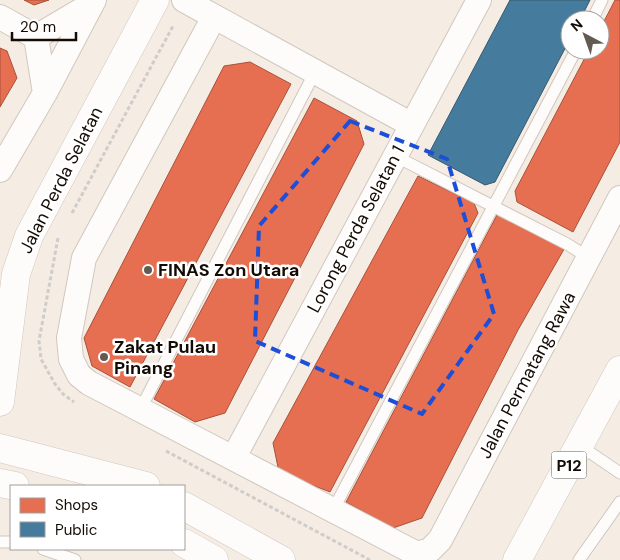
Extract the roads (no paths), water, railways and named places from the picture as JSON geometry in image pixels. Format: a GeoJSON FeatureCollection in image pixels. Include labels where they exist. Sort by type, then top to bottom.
{"type":"FeatureCollection","features":[{"type":"Feature","properties":{"kind":"street","name":"Jalan Perda Selatan"},"geometry":{"type":"LineString","coordinates":[[0,395],[8,270],[29,236],[155,0]]}},
{"type":"Feature","properties":{"kind":"street"},"geometry":{"type":"LineString","coordinates":[[184,0],[412,125]]}},
{"type":"Feature","properties":{"kind":"street","name":"Lorong Perda Selatan 1"},"geometry":{"type":"LineString","coordinates":[[234,457],[479,0]]}},
{"type":"Feature","properties":{"kind":"street"},"geometry":{"type":"LineString","coordinates":[[36,37],[93,2]]}},
{"type":"Feature","properties":{"kind":"street"},"geometry":{"type":"LineString","coordinates":[[0,170],[7,144],[45,93],[93,2]]}},
{"type":"Feature","properties":{"kind":"street"},"geometry":{"type":"LineString","coordinates":[[0,17],[36,37]]}},
{"type":"Feature","properties":{"kind":"street"},"geometry":{"type":"LineString","coordinates":[[214,17],[84,258],[69,338],[71,359],[78,374],[89,383],[333,510]]}},
{"type":"Feature","properties":{"kind":"street"},"geometry":{"type":"LineString","coordinates":[[36,37],[45,93]]}},
{"type":"Feature","properties":{"kind":"street","name":"Jalan Permatang Rawa"},"geometry":{"type":"LineString","coordinates":[[333,510],[417,554],[430,550],[440,540],[620,198]]}},
{"type":"Feature","properties":{"kind":"street","name":"P12"},"geometry":{"type":"LineString","coordinates":[[517,560],[620,370]]}},
{"type":"Feature","properties":{"kind":"street"},"geometry":{"type":"LineString","coordinates":[[0,448],[142,485]]}},
{"type":"Feature","properties":{"kind":"street"},"geometry":{"type":"LineString","coordinates":[[185,507],[280,560]]}},
{"type":"Feature","properties":{"kind":"street"},"geometry":{"type":"LineString","coordinates":[[185,545],[214,560]]}},
{"type":"Feature","properties":{"kind":"lane"},"geometry":{"type":"LineString","coordinates":[[333,510],[571,60]]}},
{"type":"Feature","properties":{"kind":"lane"},"geometry":{"type":"LineString","coordinates":[[140,410],[315,72]]}},
{"type":"Feature","properties":{"kind":"lane"},"geometry":{"type":"LineString","coordinates":[[395,156],[589,258]]}},
{"type":"Feature","properties":{"kind":"lane"},"geometry":{"type":"LineString","coordinates":[[579,445],[620,473]]}},
{"type":"Feature","properties":{"kind":"lane"},"geometry":{"type":"LineString","coordinates":[[579,560],[620,502]]}},
{"type":"Feature","properties":{"kind":"lane"},"geometry":{"type":"LineString","coordinates":[[46,550],[75,560]]}},
{"type":"Feature","properties":{"kind":"place","name":"FINAS Zon Utara"},"geometry":{"type":"Point","coordinates":[148,270]}},
{"type":"Feature","properties":{"kind":"place","name":"Zakat Pulau Pinang"},"geometry":{"type":"Point","coordinates":[104,357]}}]}
